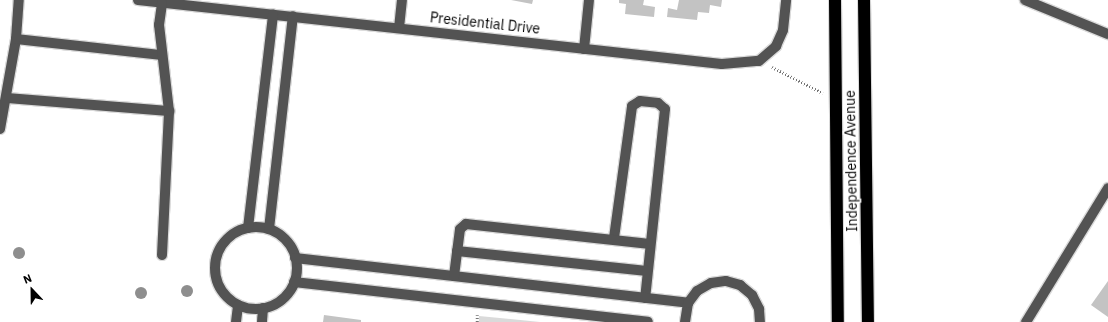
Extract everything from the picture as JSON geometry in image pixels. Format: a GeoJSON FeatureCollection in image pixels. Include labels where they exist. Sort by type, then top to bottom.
{"type":"FeatureCollection","features":[{"type":"Feature","properties":{"kind":"highway","name":"Independence Avenue"},"geometry":{"type":"LineString","coordinates":[[835,0],[838,322]]}},
{"type":"Feature","properties":{"kind":"highway","name":"Independence Avenue"},"geometry":{"type":"LineString","coordinates":[[864,0],[868,322]]}},
{"type":"Feature","properties":{"kind":"street"},"geometry":{"type":"LineString","coordinates":[[0,129],[16,39],[19,0]]}},
{"type":"Feature","properties":{"kind":"street","name":"Presidential Drive"},"geometry":{"type":"LineString","coordinates":[[138,0],[722,64],[759,61]]}},
{"type":"Feature","properties":{"kind":"street"},"geometry":{"type":"LineString","coordinates":[[399,28],[402,0]]}},
{"type":"Feature","properties":{"kind":"street"},"geometry":{"type":"LineString","coordinates":[[584,48],[589,0]]}},
{"type":"Feature","properties":{"kind":"street"},"geometry":{"type":"LineString","coordinates":[[759,61],[776,46],[783,30],[786,0]]}},
{"type":"Feature","properties":{"kind":"street"},"geometry":{"type":"LineString","coordinates":[[1025,0],[1108,34]]}},
{"type":"Feature","properties":{"kind":"street"},"geometry":{"type":"LineString","coordinates":[[162,3],[159,25],[169,111],[162,255]]}},
{"type":"Feature","properties":{"kind":"street"},"geometry":{"type":"LineString","coordinates":[[248,228],[273,14]]}},
{"type":"Feature","properties":{"kind":"street"},"geometry":{"type":"LineString","coordinates":[[269,229],[293,16]]}},
{"type":"Feature","properties":{"kind":"street"},"geometry":{"type":"LineString","coordinates":[[16,39],[162,55]]}},
{"type":"Feature","properties":{"kind":"street"},"geometry":{"type":"LineString","coordinates":[[6,98],[169,111]]}},
{"type":"Feature","properties":{"kind":"street"},"geometry":{"type":"LineString","coordinates":[[614,238],[632,106],[640,102],[648,101],[658,103],[665,109],[645,298]]}},
{"type":"Feature","properties":{"kind":"street"},"geometry":{"type":"LineString","coordinates":[[1026,322],[1108,188]]}},
{"type":"Feature","properties":{"kind":"street"},"geometry":{"type":"LineString","coordinates":[[454,276],[460,229],[466,224],[614,238],[650,244]]}},
{"type":"Feature","properties":{"kind":"street"},"geometry":{"type":"LineString","coordinates":[[248,228],[269,229],[286,240],[295,258],[294,282],[279,302],[263,308],[238,305],[224,293],[219,285],[216,258],[219,250],[231,236],[248,228]]}},
{"type":"Feature","properties":{"kind":"street"},"geometry":{"type":"LineString","coordinates":[[457,251],[647,271]]}},
{"type":"Feature","properties":{"kind":"street"},"geometry":{"type":"LineString","coordinates":[[295,258],[688,303]]}},
{"type":"Feature","properties":{"kind":"street"},"geometry":{"type":"LineString","coordinates":[[294,282],[648,322]]}},
{"type":"Feature","properties":{"kind":"street"},"geometry":{"type":"LineString","coordinates":[[686,322],[688,303],[698,291],[711,283],[733,282],[747,290],[756,301],[760,322]]}},
{"type":"Feature","properties":{"kind":"street"},"geometry":{"type":"LineString","coordinates":[[236,322],[238,305]]}},
{"type":"Feature","properties":{"kind":"street"},"geometry":{"type":"LineString","coordinates":[[262,322],[263,308]]}},
{"type":"Feature","properties":{"kind":"path"},"geometry":{"type":"LineString","coordinates":[[759,61],[836,99]]}},
{"type":"Feature","properties":{"kind":"shaded area"},"geometry":{"type":"Polygon","coordinates":[[[479,316],[540,322],[479,322],[479,316]]]}},
{"type":"Feature","properties":{"kind":"building"},"geometry":{"type":"Polygon","coordinates":[[[511,0],[533,0],[532,4],[511,0]]]}},
{"type":"Feature","properties":{"kind":"building"},"geometry":{"type":"Polygon","coordinates":[[[619,0],[644,0],[643,5],[655,7],[654,17],[625,14],[626,4],[619,3],[619,0]]]}},
{"type":"Feature","properties":{"kind":"building"},"geometry":{"type":"Polygon","coordinates":[[[679,0],[722,0],[721,7],[710,5],[709,13],[698,12],[697,20],[667,17],[668,8],[677,10],[679,0]]]}},
{"type":"Feature","properties":{"kind":"building"},"geometry":{"type":"Polygon","coordinates":[[[1108,281],[1108,317],[1091,305],[1108,281]]]}},
{"type":"Feature","properties":{"kind":"building"},"geometry":{"type":"Polygon","coordinates":[[[324,315],[361,320],[361,322],[323,322],[324,315]]]}}]}
